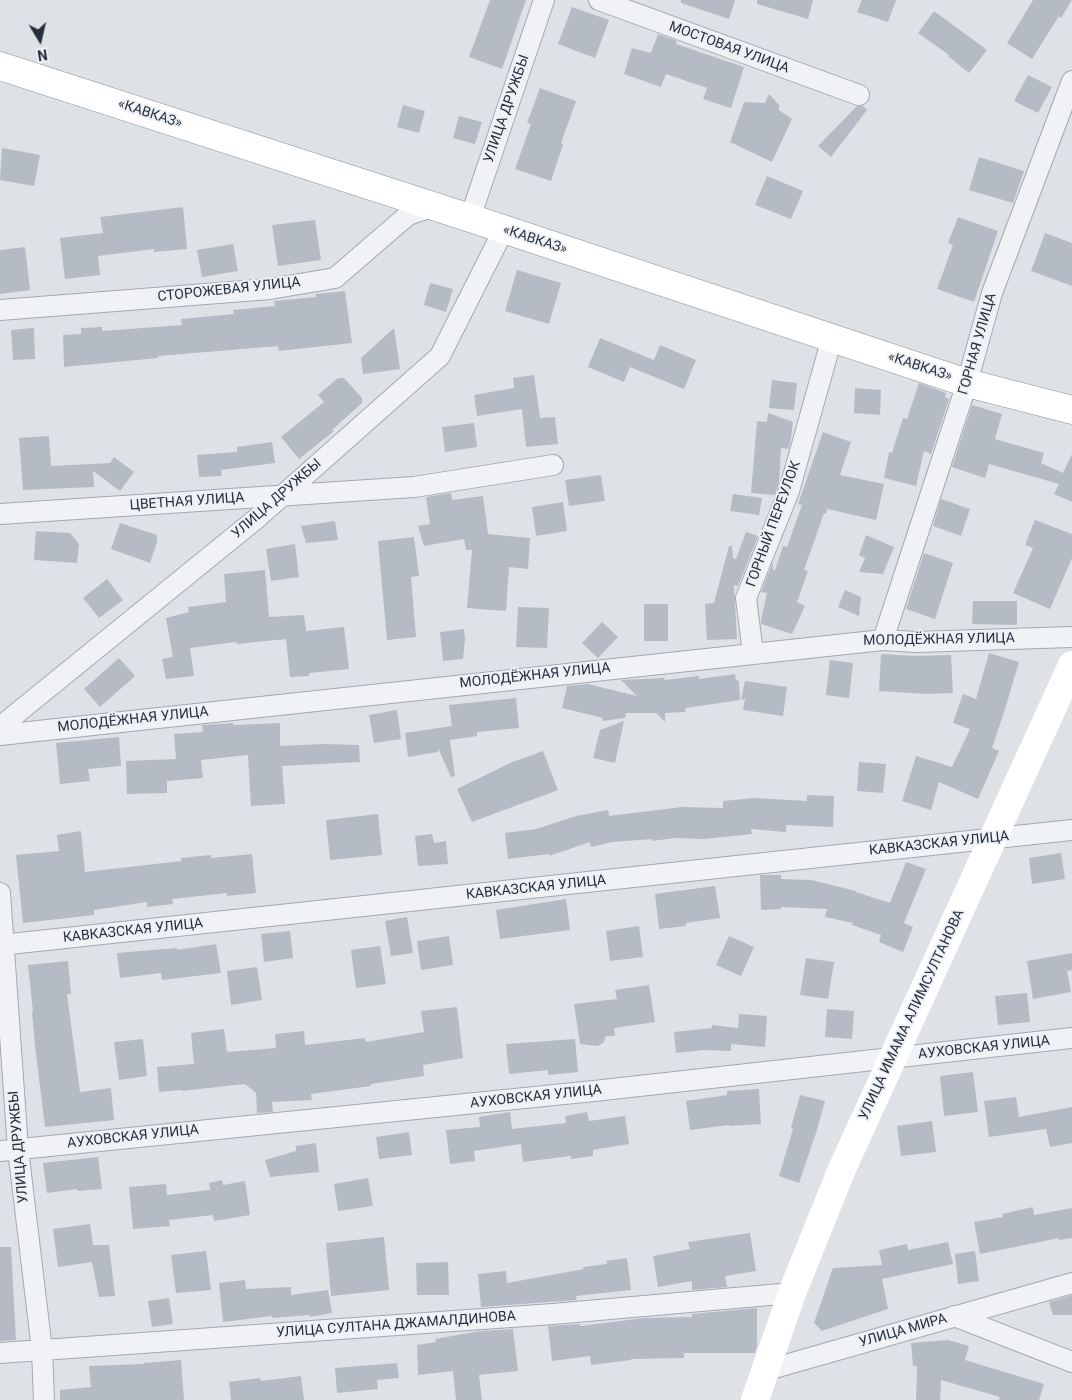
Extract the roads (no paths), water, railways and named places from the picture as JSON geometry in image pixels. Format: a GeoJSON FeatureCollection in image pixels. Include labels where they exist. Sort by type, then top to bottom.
{"type":"FeatureCollection","features":[{"type":"Feature","properties":{"kind":"main road","name":"«КАВКАЗ»"},"geometry":{"type":"LineString","coordinates":[[0,66],[434,206],[968,383],[1072,410]]}},
{"type":"Feature","properties":{"kind":"main road","name":"УЛИЦА ИМАМА АЛИМСУЛТАНОВА"},"geometry":{"type":"LineString","coordinates":[[764,1371],[792,1293],[842,1169],[1072,665]]}},
{"type":"Feature","properties":{"kind":"main road"},"geometry":{"type":"LineString","coordinates":[[755,1400],[764,1371]]}},
{"type":"Feature","properties":{"kind":"street","name":"УЛИЦА ДРУЖБЫ"},"geometry":{"type":"LineString","coordinates":[[470,218],[544,0]]}},
{"type":"Feature","properties":{"kind":"street","name":"МОСТОВАЯ УЛИЦА"},"geometry":{"type":"LineString","coordinates":[[600,0],[859,95]]}},
{"type":"Feature","properties":{"kind":"street","name":"ГОРНАЯ УЛИЦА"},"geometry":{"type":"LineString","coordinates":[[882,640],[968,383],[992,293],[1072,81]]}},
{"type":"Feature","properties":{"kind":"street","name":"СТОРОЖЕВАЯ УЛИЦА"},"geometry":{"type":"LineString","coordinates":[[0,310],[270,288],[336,278],[408,215],[434,206]]}},
{"type":"Feature","properties":{"kind":"street","name":"УЛИЦА ДРУЖБЫ"},"geometry":{"type":"LineString","coordinates":[[0,727],[256,519],[440,356],[504,229]]}},
{"type":"Feature","properties":{"kind":"street","name":"ГОРНЫЙ ПЕРЕУЛОК"},"geometry":{"type":"LineString","coordinates":[[753,653],[746,598],[789,491],[832,338]]}},
{"type":"Feature","properties":{"kind":"street","name":"ЦВЕТНАЯ УЛИЦА"},"geometry":{"type":"LineString","coordinates":[[0,514],[414,487],[553,465]]}},
{"type":"Feature","properties":{"kind":"street","name":"МОЛОДЁЖНАЯ УЛИЦА"},"geometry":{"type":"LineString","coordinates":[[0,735],[882,640],[916,642],[1072,637]]}},
{"type":"Feature","properties":{"kind":"street","name":"КАВКАЗСКАЯ УЛИЦА"},"geometry":{"type":"LineString","coordinates":[[2,945],[1072,830]]}},
{"type":"Feature","properties":{"kind":"street","name":"УЛИЦА ДРУЖБЫ"},"geometry":{"type":"LineString","coordinates":[[0,893],[9,1150],[42,1350],[44,1400]]}},
{"type":"Feature","properties":{"kind":"street","name":"АУХОВСКАЯ УЛИЦА"},"geometry":{"type":"LineString","coordinates":[[9,1150],[594,1092],[1072,1038]]}},
{"type":"Feature","properties":{"kind":"street","name":"УЛИЦА МИРА"},"geometry":{"type":"LineString","coordinates":[[764,1371],[1072,1283]]}},
{"type":"Feature","properties":{"kind":"street","name":"УЛИЦА СУЛТАНА ДЖАМАЛДИНОВА"},"geometry":{"type":"LineString","coordinates":[[0,1353],[543,1315],[792,1293]]}},
{"type":"Feature","properties":{"kind":"street"},"geometry":{"type":"LineString","coordinates":[[954,1316],[1072,1362]]}}]}
